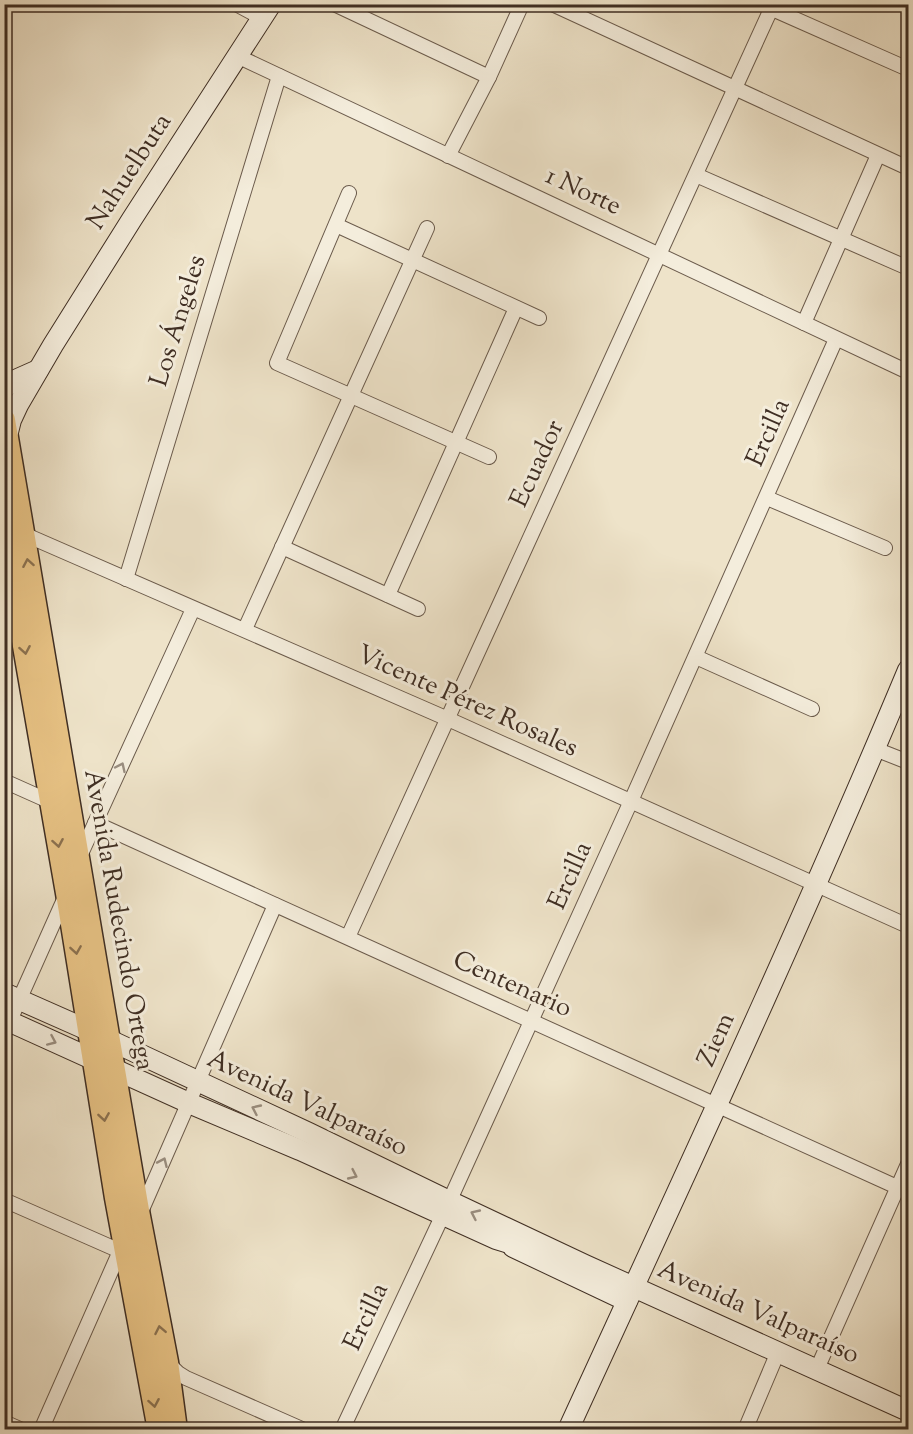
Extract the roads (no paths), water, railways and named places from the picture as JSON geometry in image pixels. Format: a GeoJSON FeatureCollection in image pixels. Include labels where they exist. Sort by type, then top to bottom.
{"type":"FeatureCollection","features":[{"type":"Feature","properties":{"kind":"main road","name":"Nahuelbuta"},"geometry":{"type":"LineString","coordinates":[[6,428],[38,370],[132,219],[266,11]]}},
{"type":"Feature","properties":{"kind":"main road"},"geometry":{"type":"LineString","coordinates":[[4,389],[11,382],[38,370]]}},
{"type":"Feature","properties":{"kind":"main road","name":"Avenida Rudecindo Ortega"},"geometry":{"type":"LineString","coordinates":[[6,428],[8,572],[67,893],[139,1216],[176,1430]]}},
{"type":"Feature","properties":{"kind":"main road","name":"Avenida Rudecindo Ortega"},"geometry":{"type":"LineString","coordinates":[[8,533],[79,858],[99,1036]]}},
{"type":"Feature","properties":{"kind":"main road","name":"Ziem"},"geometry":{"type":"LineString","coordinates":[[568,1430],[817,884],[909,670]]}},
{"type":"Feature","properties":{"kind":"main road","name":"Avenida Valparaíso"},"geometry":{"type":"LineString","coordinates":[[12,997],[309,1133],[445,1208],[496,1239],[778,1352],[909,1411]]}},
{"type":"Feature","properties":{"kind":"main road","name":"Avenida Valparaíso"},"geometry":{"type":"LineString","coordinates":[[6,1025],[104,1064],[300,1150],[585,1265],[630,1293]]}},
{"type":"Feature","properties":{"kind":"main road","name":"Avenida Rudecindo Ortega"},"geometry":{"type":"LineString","coordinates":[[104,1064],[123,1254],[159,1430]]}},
{"type":"Feature","properties":{"kind":"main road","name":"Avenida Valparaíso"},"geometry":{"type":"LineString","coordinates":[[496,1239],[585,1265]]}},
{"type":"Feature","properties":{"kind":"street"},"geometry":{"type":"LineString","coordinates":[[236,4],[266,11]]}},
{"type":"Feature","properties":{"kind":"street"},"geometry":{"type":"LineString","coordinates":[[334,4],[489,77]]}},
{"type":"Feature","properties":{"kind":"street"},"geometry":{"type":"LineString","coordinates":[[448,156],[489,77],[522,4]]}},
{"type":"Feature","properties":{"kind":"street"},"geometry":{"type":"LineString","coordinates":[[552,4],[909,168]]}},
{"type":"Feature","properties":{"kind":"street"},"geometry":{"type":"LineString","coordinates":[[766,7],[909,69]]}},
{"type":"Feature","properties":{"kind":"street","name":"Ecuador"},"geometry":{"type":"LineString","coordinates":[[348,938],[735,89],[766,7]]}},
{"type":"Feature","properties":{"kind":"street","name":"1 Norte"},"geometry":{"type":"LineString","coordinates":[[237,56],[909,372]]}},
{"type":"Feature","properties":{"kind":"street","name":"Los Ángeles"},"geometry":{"type":"LineString","coordinates":[[126,579],[279,76]]}},
{"type":"Feature","properties":{"kind":"street"},"geometry":{"type":"LineString","coordinates":[[804,323],[878,155]]}},
{"type":"Feature","properties":{"kind":"street"},"geometry":{"type":"LineString","coordinates":[[696,175],[909,268]]}},
{"type":"Feature","properties":{"kind":"street"},"geometry":{"type":"LineString","coordinates":[[349,193],[277,363],[489,457]]}},
{"type":"Feature","properties":{"kind":"street"},"geometry":{"type":"LineString","coordinates":[[336,225],[539,318]]}},
{"type":"Feature","properties":{"kind":"street"},"geometry":{"type":"LineString","coordinates":[[245,629],[427,228]]}},
{"type":"Feature","properties":{"kind":"street"},"geometry":{"type":"LineString","coordinates":[[388,595],[516,308]]}},
{"type":"Feature","properties":{"kind":"street","name":"Ercilla"},"geometry":{"type":"LineString","coordinates":[[342,1430],[631,801],[836,339]]}},
{"type":"Feature","properties":{"kind":"street"},"geometry":{"type":"LineString","coordinates":[[767,498],[885,548]]}},
{"type":"Feature","properties":{"kind":"street","name":"Vicente Pérez Rosales"},"geometry":{"type":"LineString","coordinates":[[8,533],[245,629],[909,926]]}},
{"type":"Feature","properties":{"kind":"street"},"geometry":{"type":"LineString","coordinates":[[282,547],[418,609]]}},
{"type":"Feature","properties":{"kind":"street"},"geometry":{"type":"LineString","coordinates":[[79,858],[193,609]]}},
{"type":"Feature","properties":{"kind":"street"},"geometry":{"type":"LineString","coordinates":[[696,657],[812,709]]}},
{"type":"Feature","properties":{"kind":"street"},"geometry":{"type":"LineString","coordinates":[[875,749],[909,762]]}},
{"type":"Feature","properties":{"kind":"street"},"geometry":{"type":"LineString","coordinates":[[4,781],[51,802]]}},
{"type":"Feature","properties":{"kind":"street","name":"Centenario"},"geometry":{"type":"LineString","coordinates":[[95,823],[903,1190]]}},
{"type":"Feature","properties":{"kind":"street"},"geometry":{"type":"LineString","coordinates":[[6,1025],[12,997],[67,893]]}},
{"type":"Feature","properties":{"kind":"street"},"geometry":{"type":"LineString","coordinates":[[139,1216],[275,904]]}},
{"type":"Feature","properties":{"kind":"street"},"geometry":{"type":"LineString","coordinates":[[817,1369],[903,1190],[909,1164]]}},
{"type":"Feature","properties":{"kind":"street"},"geometry":{"type":"LineString","coordinates":[[4,1200],[123,1254],[41,1430]]}},
{"type":"Feature","properties":{"kind":"street"},"geometry":{"type":"LineString","coordinates":[[745,1430],[778,1352]]}},
{"type":"Feature","properties":{"kind":"street"},"geometry":{"type":"LineString","coordinates":[[166,1362],[195,1382],[304,1430]]}},
{"type":"Feature","properties":{"kind":"street"},"geometry":{"type":"LineString","coordinates":[[172,1400],[183,1389],[195,1382]]}},
{"type":"Feature","properties":{"kind":"street"},"geometry":{"type":"LineString","coordinates":[[4,1422],[22,1430]]}}]}
